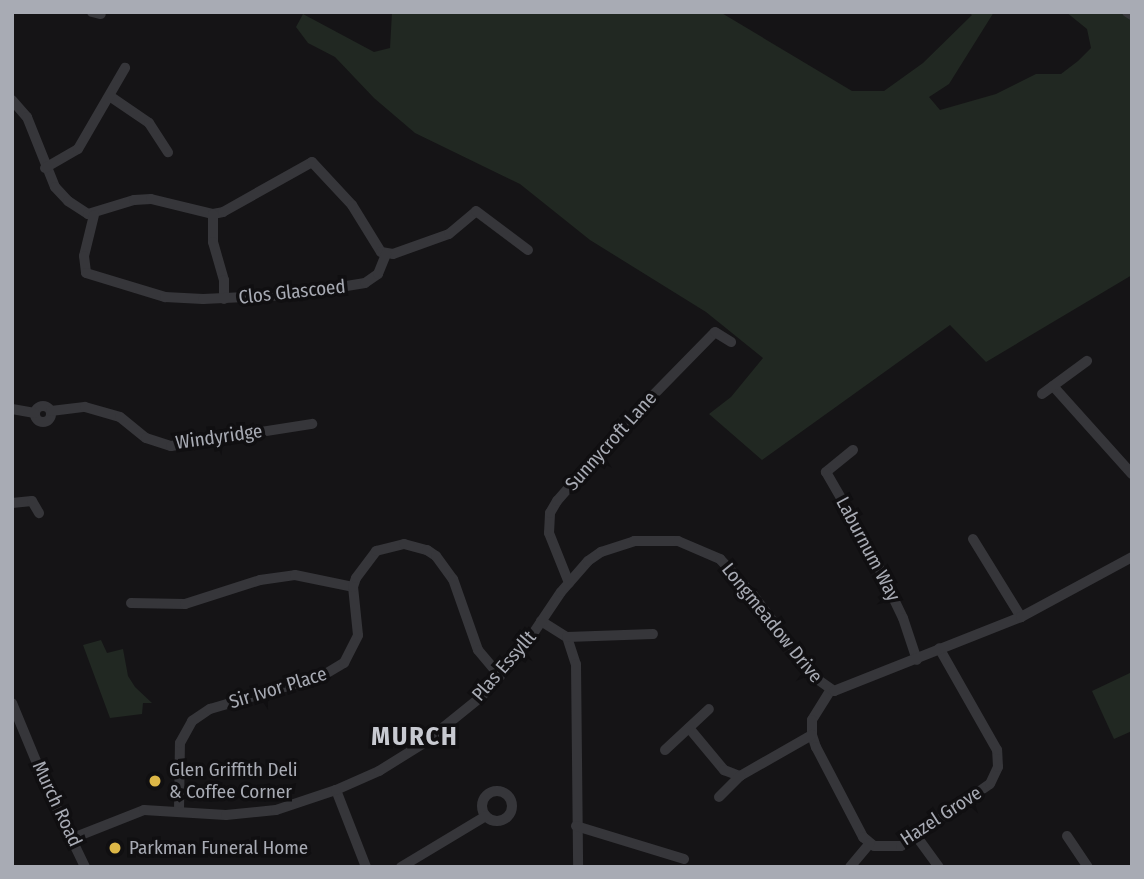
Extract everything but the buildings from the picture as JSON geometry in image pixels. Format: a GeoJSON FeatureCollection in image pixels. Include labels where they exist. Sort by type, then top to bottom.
{"type":"FeatureCollection","features":[{"type":"Feature","properties":{"kind":"street"},"geometry":{"type":"LineString","coordinates":[[1127,12],[1132,15]]}},
{"type":"Feature","properties":{"kind":"street"},"geometry":{"type":"LineString","coordinates":[[45,168],[78,149],[111,97],[125,68]]}},
{"type":"Feature","properties":{"kind":"street"},"geometry":{"type":"LineString","coordinates":[[111,97],[149,123],[168,152]]}},
{"type":"Feature","properties":{"kind":"street"},"geometry":{"type":"LineString","coordinates":[[12,100],[27,117],[45,168],[55,187],[78,210],[94,215],[134,200],[151,199],[213,214],[235,206],[313,162],[352,205],[376,248],[386,254],[412,249],[449,234],[476,211],[528,250]]}},
{"type":"Feature","properties":{"kind":"street","name":"Clos Glascoed"},"geometry":{"type":"LineString","coordinates":[[213,214],[213,242],[224,280],[224,299]]}},
{"type":"Feature","properties":{"kind":"street","name":"Clos Glascoed"},"geometry":{"type":"LineString","coordinates":[[94,215],[83,267],[88,275],[165,297],[224,299],[291,295],[365,284],[378,274],[386,254]]}},
{"type":"Feature","properties":{"kind":"street","name":"Sunnycroft Lane"},"geometry":{"type":"LineString","coordinates":[[569,583],[549,533],[550,513],[557,501],[621,428],[715,332],[731,342]]}},
{"type":"Feature","properties":{"kind":"street"},"geometry":{"type":"LineString","coordinates":[[1042,394],[1087,361]]}},
{"type":"Feature","properties":{"kind":"street"},"geometry":{"type":"LineString","coordinates":[[1054,386],[1132,474]]}},
{"type":"Feature","properties":{"kind":"street","name":"Windyridge"},"geometry":{"type":"LineString","coordinates":[[12,409],[35,413],[41,406],[47,406],[51,411],[85,407],[120,417],[146,438],[171,446],[312,424]]}},
{"type":"Feature","properties":{"kind":"street","name":"Laburnum Way"},"geometry":{"type":"LineString","coordinates":[[853,450],[827,472],[891,593],[917,660]]}},
{"type":"Feature","properties":{"kind":"street"},"geometry":{"type":"LineString","coordinates":[[12,503],[32,500],[39,513]]}},
{"type":"Feature","properties":{"kind":"street","name":"Longmeadow Drive"},"geometry":{"type":"LineString","coordinates":[[569,583],[588,561],[601,552],[634,541],[662,539],[693,546],[720,559],[735,573],[817,679],[830,691],[917,660],[939,648],[1021,617],[1132,557]]}},
{"type":"Feature","properties":{"kind":"street"},"geometry":{"type":"LineString","coordinates":[[973,539],[1021,617]]}},
{"type":"Feature","properties":{"kind":"street"},"geometry":{"type":"LineString","coordinates":[[131,603],[185,604],[260,580],[295,575],[353,587],[359,570],[376,551],[404,544],[427,550],[436,556],[453,579],[478,650],[500,676]]}},
{"type":"Feature","properties":{"kind":"street","name":"Plas Essyllt"},"geometry":{"type":"LineString","coordinates":[[73,838],[144,810],[226,815],[256,813],[296,805],[379,771],[424,743],[482,696],[569,583]]}},
{"type":"Feature","properties":{"kind":"street","name":"Sir Ivor Place"},"geometry":{"type":"LineString","coordinates":[[179,811],[180,743],[192,721],[210,709],[335,671],[350,655],[358,635],[353,587]]}},
{"type":"Feature","properties":{"kind":"street"},"geometry":{"type":"LineString","coordinates":[[541,621],[567,637],[653,634]]}},
{"type":"Feature","properties":{"kind":"street"},"geometry":{"type":"LineString","coordinates":[[567,637],[576,664],[579,739],[576,826],[578,867]]}},
{"type":"Feature","properties":{"kind":"street","name":"Hazel Grove"},"geometry":{"type":"LineString","coordinates":[[870,843],[888,848],[901,845],[917,836],[990,784],[998,767],[997,750],[939,648]]}},
{"type":"Feature","properties":{"kind":"street"},"geometry":{"type":"LineString","coordinates":[[830,691],[815,712],[812,735],[858,828],[870,843],[850,867]]}},
{"type":"Feature","properties":{"kind":"street","name":"Murch Road"},"geometry":{"type":"LineString","coordinates":[[12,703],[48,790],[85,867]]}},
{"type":"Feature","properties":{"kind":"street"},"geometry":{"type":"LineString","coordinates":[[665,750],[709,709]]}},
{"type":"Feature","properties":{"kind":"street"},"geometry":{"type":"LineString","coordinates":[[689,728],[724,769],[740,776]]}},
{"type":"Feature","properties":{"kind":"street"},"geometry":{"type":"LineString","coordinates":[[719,797],[740,776],[812,735]]}},
{"type":"Feature","properties":{"kind":"street"},"geometry":{"type":"LineString","coordinates":[[336,790],[366,867]]}},
{"type":"Feature","properties":{"kind":"street"},"geometry":{"type":"LineString","coordinates":[[401,867],[486,816]]}},
{"type":"Feature","properties":{"kind":"street"},"geometry":{"type":"LineString","coordinates":[[576,826],[684,859]]}},
{"type":"Feature","properties":{"kind":"street"},"geometry":{"type":"LineString","coordinates":[[917,836],[939,867]]}},
{"type":"Feature","properties":{"kind":"street"},"geometry":{"type":"LineString","coordinates":[[1066,836],[1088,867]]}},
{"type":"Feature","properties":{"kind":"shaded area"},"geometry":{"type":"Polygon","coordinates":[[[392,12],[720,12],[852,91],[884,91],[923,63],[972,15],[968,12],[994,12],[949,84],[929,97],[940,110],[996,94],[1036,74],[1061,74],[1078,61],[1091,48],[1087,29],[1066,12],[1132,12],[1132,275],[986,362],[950,325],[762,460],[709,414],[731,397],[763,358],[706,312],[590,240],[520,184],[415,133],[374,98],[335,57],[308,43],[296,27],[303,14],[374,52],[390,48],[392,12]]]}},
{"type":"Feature","properties":{"kind":"shaded area"},"geometry":{"type":"Polygon","coordinates":[[[101,640],[107,653],[123,649],[128,676],[152,703],[143,703],[142,714],[110,718],[83,645],[101,640]]]}},
{"type":"Feature","properties":{"kind":"shaded area"},"geometry":{"type":"Polygon","coordinates":[[[1132,672],[1132,731],[1114,739],[1092,691],[1132,672]]]}},
{"type":"Feature","properties":{"kind":"place","name":"Glen Griffith Deli & Coffee Corner"},"geometry":{"type":"Point","coordinates":[155,781]}},
{"type":"Feature","properties":{"kind":"place","name":"Parkman Funeral Home"},"geometry":{"type":"Point","coordinates":[115,848]}},
{"type":"Feature","properties":{"kind":"district","name":"MURCH"},"geometry":{"type":"Point","coordinates":[415,737]}}]}
